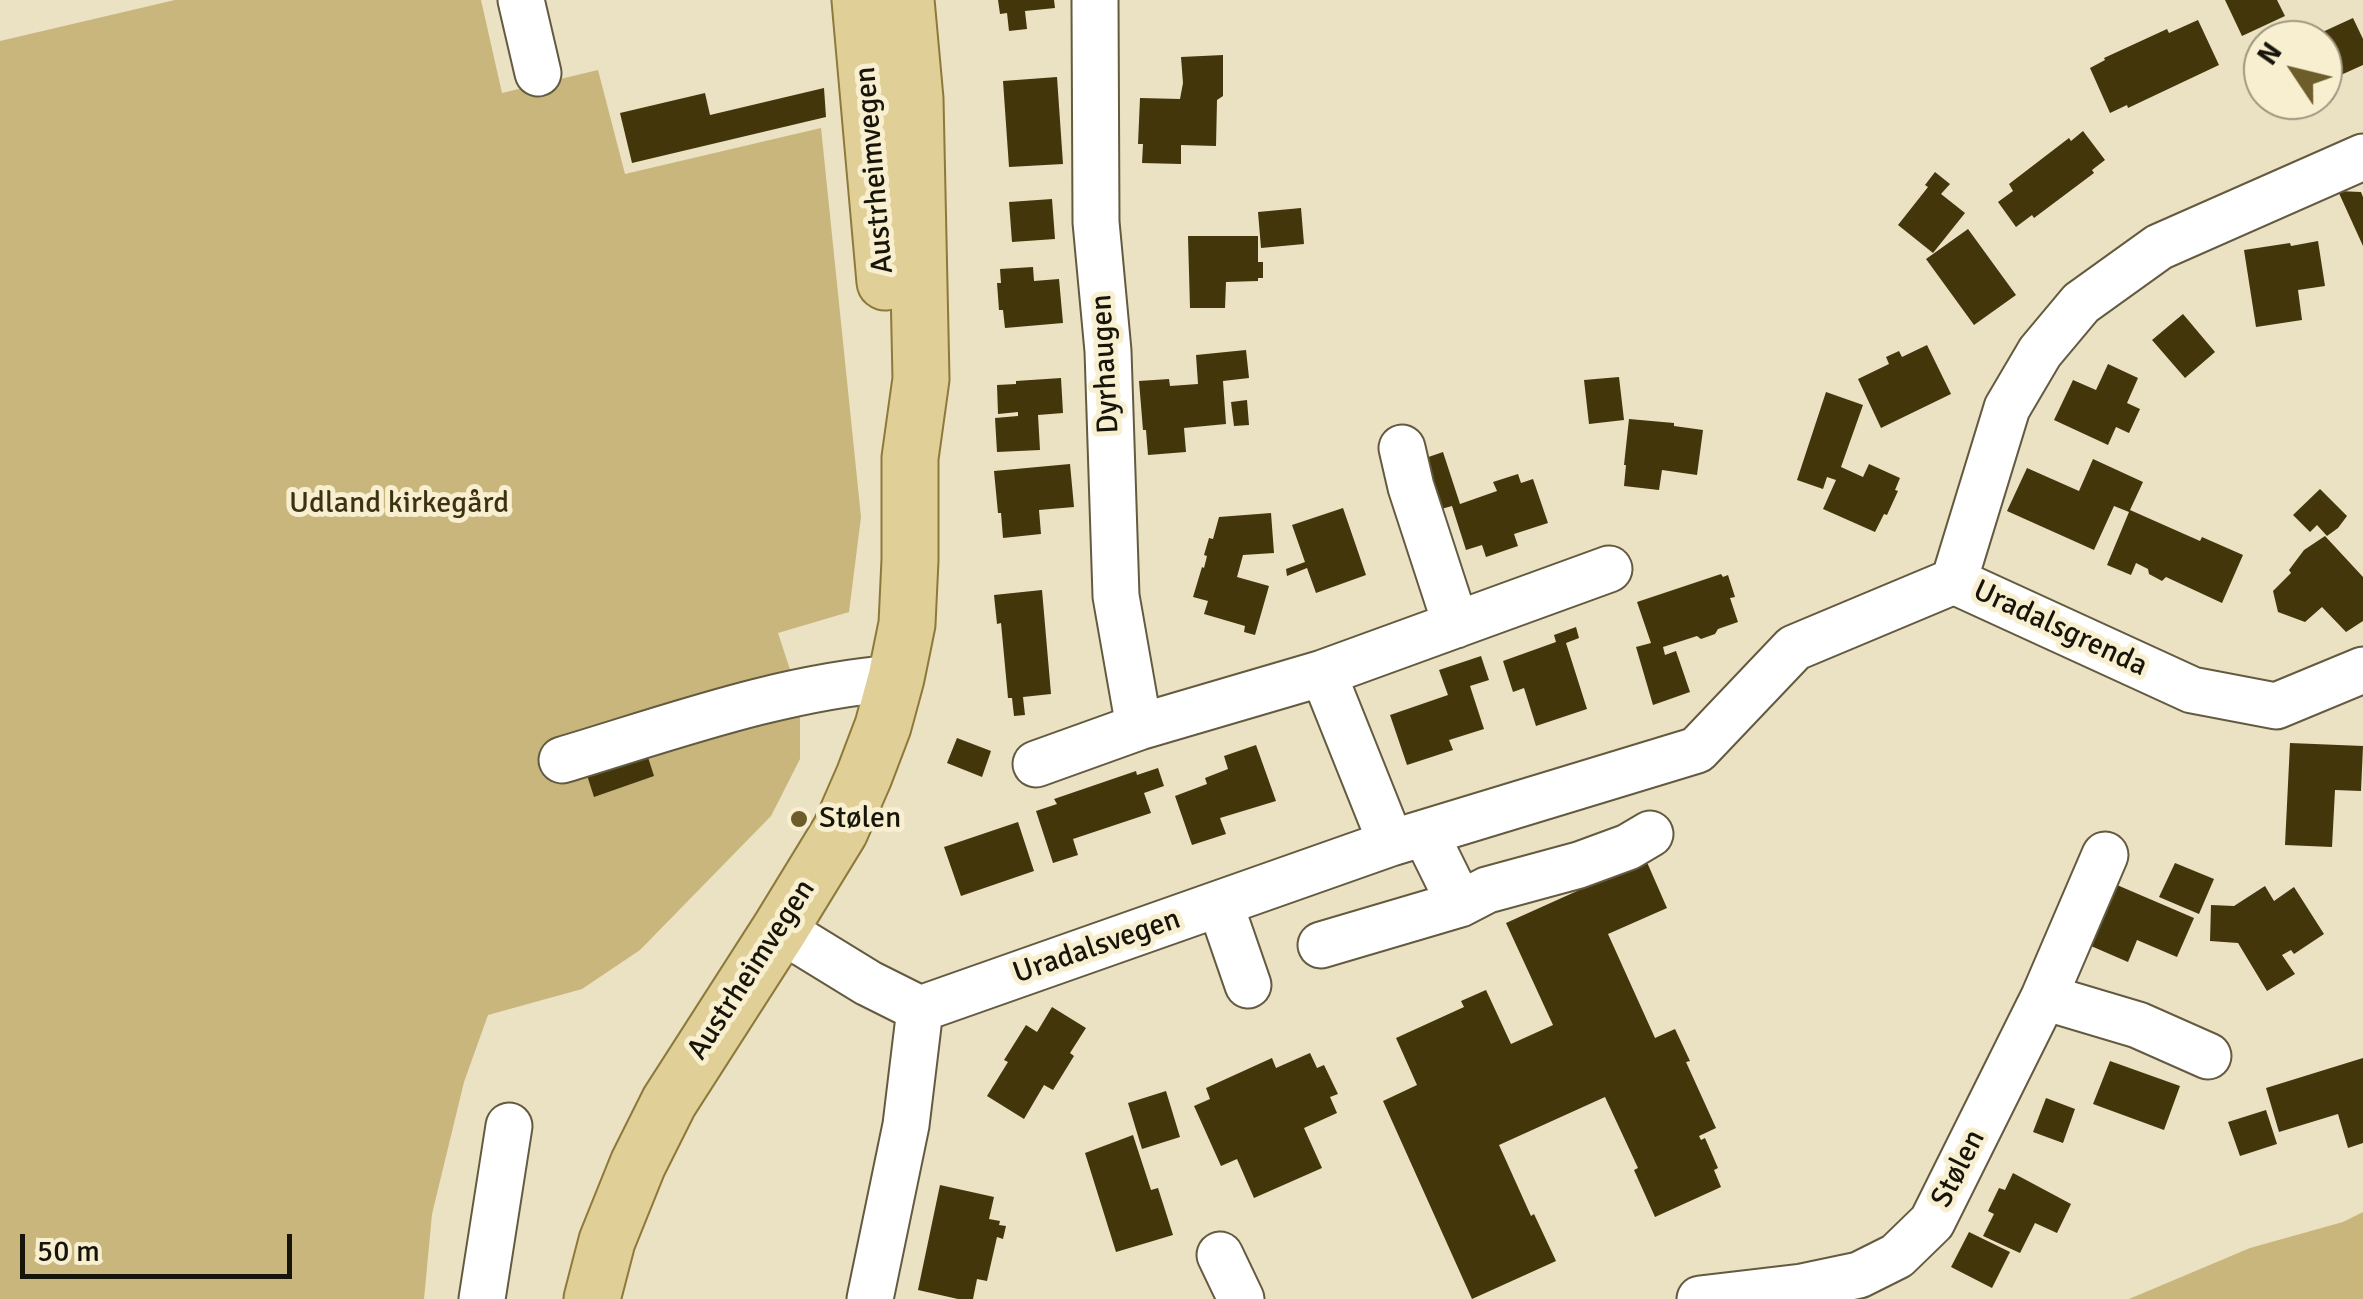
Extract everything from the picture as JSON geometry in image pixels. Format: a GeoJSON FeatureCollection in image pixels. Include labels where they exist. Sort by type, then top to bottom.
{"type":"FeatureCollection","features":[{"type":"Feature","properties":{"kind":"main road","name":"Austrheimvegen"},"geometry":{"type":"LineString","coordinates":[[860,0],[894,383],[910,458]]}},
{"type":"Feature","properties":{"kind":"main road","name":"Austrheimvegen"},"geometry":{"type":"LineString","coordinates":[[592,1299],[620,1206],[668,1102],[840,830],[883,726],[896,678],[907,624],[910,458],[921,380],[915,99],[906,0]]}},
{"type":"Feature","properties":{"kind":"street"},"geometry":{"type":"LineString","coordinates":[[521,0],[538,72]]}},
{"type":"Feature","properties":{"kind":"street","name":"Dyrhaugen"},"geometry":{"type":"LineString","coordinates":[[1095,0],[1096,222],[1108,351],[1116,596],[1139,727]]}},
{"type":"Feature","properties":{"kind":"street","name":"Uradalsgrenda"},"geometry":{"type":"LineString","coordinates":[[2363,157],[2159,247],[2080,303],[2040,352],[2007,408],[1954,581],[2192,690],[2276,706],[2363,670]]}},
{"type":"Feature","properties":{"kind":"street"},"geometry":{"type":"LineString","coordinates":[[1402,448],[1456,625]]}},
{"type":"Feature","properties":{"kind":"street"},"geometry":{"type":"LineString","coordinates":[[1036,764],[1139,727],[1323,673],[1609,570]]}},
{"type":"Feature","properties":{"kind":"street","name":"Uradalsvegen"},"geometry":{"type":"LineString","coordinates":[[920,1009],[1409,838],[1697,750],[1794,648],[1954,581]]}},
{"type":"Feature","properties":{"kind":"street"},"geometry":{"type":"LineString","coordinates":[[1323,673],[1409,838],[1460,904]]}},
{"type":"Feature","properties":{"kind":"street"},"geometry":{"type":"LineString","coordinates":[[562,760],[765,699],[848,682],[896,678]]}},
{"type":"Feature","properties":{"kind":"street"},"geometry":{"type":"LineString","coordinates":[[1321,944],[1595,859],[1650,834]]}},
{"type":"Feature","properties":{"kind":"street","name":"Stølen"},"geometry":{"type":"LineString","coordinates":[[1700,1299],[1802,1287],[1860,1275],[1897,1256],[1932,1222],[2044,997],[2106,854]]}},
{"type":"Feature","properties":{"kind":"street"},"geometry":{"type":"LineString","coordinates":[[1220,904],[1248,985]]}},
{"type":"Feature","properties":{"kind":"street"},"geometry":{"type":"LineString","coordinates":[[780,929],[868,983],[920,1009],[906,1126],[870,1299]]}},
{"type":"Feature","properties":{"kind":"street"},"geometry":{"type":"LineString","coordinates":[[2044,997],[2138,1025],[2208,1056]]}},
{"type":"Feature","properties":{"kind":"street"},"geometry":{"type":"LineString","coordinates":[[482,1299],[509,1126]]}},
{"type":"Feature","properties":{"kind":"street"},"geometry":{"type":"LineString","coordinates":[[1220,1255],[1241,1299]]}},
{"type":"Feature","properties":{"kind":"green space","name":"Udland kirkegård"},"geometry":{"type":"Polygon","coordinates":[[[175,0],[481,0],[502,93],[598,70],[625,174],[821,128],[861,517],[849,612],[778,633],[800,700],[800,759],[771,816],[640,950],[582,989],[488,1015],[464,1082],[432,1214],[424,1299],[0,1299],[0,41],[175,0]]]}},
{"type":"Feature","properties":{"kind":"green space"},"geometry":{"type":"Polygon","coordinates":[[[2363,1212],[2363,1299],[2129,1299],[2250,1248],[2343,1222],[2363,1212]]]}},
{"type":"Feature","properties":{"kind":"building"},"geometry":{"type":"Polygon","coordinates":[[[998,0],[1054,0],[1055,8],[1025,11],[1027,29],[1009,31],[1007,13],[1000,14],[998,0]]]}},
{"type":"Feature","properties":{"kind":"building"},"geometry":{"type":"Polygon","coordinates":[[[2225,0],[2277,0],[2285,16],[2276,20],[2243,20],[2242,36],[2225,0]]]}},
{"type":"Feature","properties":{"kind":"building"},"geometry":{"type":"Polygon","coordinates":[[[2353,18],[2363,39],[2363,65],[2343,74],[2343,23],[2353,18]]]}},
{"type":"Feature","properties":{"kind":"building"},"geometry":{"type":"Polygon","coordinates":[[[2198,20],[2219,65],[2110,113],[2090,68],[2167,29],[2169,33],[2198,20]]]}},
{"type":"Feature","properties":{"kind":"building"},"geometry":{"type":"Polygon","coordinates":[[[1223,55],[1223,96],[1217,100],[1216,146],[1181,145],[1181,164],[1142,163],[1143,144],[1138,144],[1140,98],[1180,99],[1181,57],[1223,55]]]}},
{"type":"Feature","properties":{"kind":"building"},"geometry":{"type":"Polygon","coordinates":[[[1057,77],[1063,164],[1009,167],[1003,81],[1057,77]]]}},
{"type":"Feature","properties":{"kind":"building"},"geometry":{"type":"Polygon","coordinates":[[[824,88],[826,117],[632,163],[620,113],[705,93],[710,115],[824,88]]]}},
{"type":"Feature","properties":{"kind":"building"},"geometry":{"type":"Polygon","coordinates":[[[2083,131],[2105,160],[2092,170],[2094,173],[2016,227],[1998,202],[2013,191],[2009,184],[2083,131]]]}},
{"type":"Feature","properties":{"kind":"building"},"geometry":{"type":"Polygon","coordinates":[[[1935,172],[1950,184],[1941,194],[1965,213],[1933,253],[1898,225],[1935,172]]]}},
{"type":"Feature","properties":{"kind":"building"},"geometry":{"type":"Polygon","coordinates":[[[2338,191],[2361,192],[2363,246],[2338,191]]]}},
{"type":"Feature","properties":{"kind":"building"},"geometry":{"type":"Polygon","coordinates":[[[1052,199],[1055,239],[1012,242],[1009,202],[1052,199]]]}},
{"type":"Feature","properties":{"kind":"building"},"geometry":{"type":"Polygon","coordinates":[[[1301,208],[1304,244],[1261,248],[1258,212],[1301,208]]]}},
{"type":"Feature","properties":{"kind":"building"},"geometry":{"type":"Polygon","coordinates":[[[1968,229],[2016,295],[1974,325],[1926,259],[1968,229]]]}},
{"type":"Feature","properties":{"kind":"building"},"geometry":{"type":"Polygon","coordinates":[[[1188,236],[1258,236],[1258,262],[1263,262],[1263,278],[1226,282],[1225,308],[1190,308],[1188,236]]]}},
{"type":"Feature","properties":{"kind":"building"},"geometry":{"type":"Polygon","coordinates":[[[2318,241],[2325,286],[2298,290],[2302,320],[2256,327],[2244,250],[2318,241]]]}},
{"type":"Feature","properties":{"kind":"building"},"geometry":{"type":"Polygon","coordinates":[[[1033,267],[1034,281],[1059,279],[1063,323],[1005,328],[1003,310],[999,310],[1000,269],[1033,267]]]}},
{"type":"Feature","properties":{"kind":"building"},"geometry":{"type":"Polygon","coordinates":[[[2183,314],[2215,352],[2185,378],[2152,340],[2183,314]]]}},
{"type":"Feature","properties":{"kind":"building"},"geometry":{"type":"Polygon","coordinates":[[[1927,345],[1951,394],[1881,428],[1858,379],[1889,364],[1886,357],[1899,351],[1902,357],[1927,345]]]}},
{"type":"Feature","properties":{"kind":"building"},"geometry":{"type":"Polygon","coordinates":[[[1246,350],[1249,378],[1223,381],[1226,424],[1184,428],[1186,452],[1148,455],[1139,381],[1169,379],[1170,386],[1198,384],[1196,355],[1246,350]]]}},
{"type":"Feature","properties":{"kind":"building"},"geometry":{"type":"Polygon","coordinates":[[[2108,364],[2138,378],[2127,403],[2140,409],[2129,433],[2116,427],[2108,445],[2054,420],[2073,380],[2096,390],[2108,364]]]}},
{"type":"Feature","properties":{"kind":"building"},"geometry":{"type":"Polygon","coordinates":[[[1619,377],[1624,420],[1589,424],[1584,380],[1619,377]]]}},
{"type":"Feature","properties":{"kind":"building"},"geometry":{"type":"Polygon","coordinates":[[[1061,378],[1063,413],[1038,415],[1040,450],[997,452],[995,418],[1018,416],[1018,412],[998,414],[997,385],[1061,378]]]}},
{"type":"Feature","properties":{"kind":"building"},"geometry":{"type":"Polygon","coordinates":[[[1826,392],[1863,405],[1841,467],[1863,477],[1869,464],[1900,478],[1887,515],[1884,514],[1875,532],[1823,509],[1836,480],[1827,477],[1823,489],[1797,480],[1826,392]]]}},
{"type":"Feature","properties":{"kind":"building"},"geometry":{"type":"Polygon","coordinates":[[[1247,400],[1249,425],[1234,426],[1231,402],[1247,400]]]}},
{"type":"Feature","properties":{"kind":"building"},"geometry":{"type":"Polygon","coordinates":[[[1629,419],[1703,430],[1697,475],[1662,470],[1659,490],[1624,486],[1629,419]]]}},
{"type":"Feature","properties":{"kind":"building"},"geometry":{"type":"Polygon","coordinates":[[[1443,452],[1460,504],[1497,491],[1493,482],[1518,474],[1521,483],[1533,479],[1548,523],[1514,534],[1518,546],[1486,557],[1482,545],[1466,550],[1452,506],[1427,513],[1411,463],[1443,452]]]}},
{"type":"Feature","properties":{"kind":"building"},"geometry":{"type":"Polygon","coordinates":[[[2093,459],[2143,482],[2130,510],[2243,555],[2222,603],[2166,577],[2162,581],[2136,563],[2131,575],[2107,565],[2129,512],[2114,506],[2094,550],[2007,511],[2027,468],[2079,491],[2093,459]]]}},
{"type":"Feature","properties":{"kind":"building"},"geometry":{"type":"Polygon","coordinates":[[[1070,464],[1074,507],[1039,510],[1041,534],[1003,538],[994,471],[1070,464]]]}},
{"type":"Feature","properties":{"kind":"building"},"geometry":{"type":"Polygon","coordinates":[[[2320,489],[2347,516],[2327,536],[2317,525],[2310,532],[2293,515],[2320,489]]]}},
{"type":"Feature","properties":{"kind":"building"},"geometry":{"type":"Polygon","coordinates":[[[1343,508],[1366,575],[1316,593],[1307,568],[1287,576],[1286,569],[1305,562],[1292,525],[1343,508]]]}},
{"type":"Feature","properties":{"kind":"building"},"geometry":{"type":"Polygon","coordinates":[[[1271,513],[1274,553],[1243,555],[1237,577],[1269,586],[1255,635],[1244,632],[1245,626],[1204,614],[1208,601],[1193,597],[1204,568],[1209,538],[1213,539],[1219,517],[1271,513]]]}},
{"type":"Feature","properties":{"kind":"building"},"geometry":{"type":"Polygon","coordinates":[[[2325,536],[2363,577],[2363,621],[2346,632],[2322,607],[2305,622],[2278,612],[2273,591],[2291,573],[2289,570],[2304,550],[2325,536]]]}},
{"type":"Feature","properties":{"kind":"building"},"geometry":{"type":"Polygon","coordinates":[[[1728,575],[1738,622],[1701,639],[1697,636],[1663,647],[1665,655],[1676,651],[1690,692],[1653,705],[1636,647],[1651,643],[1637,602],[1728,575]]]}},
{"type":"Feature","properties":{"kind":"building"},"geometry":{"type":"Polygon","coordinates":[[[1042,590],[1051,694],[1023,697],[1025,715],[1014,716],[994,595],[1042,590]]]}},
{"type":"Feature","properties":{"kind":"building"},"geometry":{"type":"Polygon","coordinates":[[[1576,627],[1579,638],[1566,643],[1587,709],[1536,726],[1524,688],[1513,692],[1503,661],[1556,642],[1554,635],[1576,627]]]}},
{"type":"Feature","properties":{"kind":"building"},"geometry":{"type":"Polygon","coordinates":[[[1481,656],[1489,680],[1470,686],[1484,729],[1449,740],[1453,750],[1407,765],[1390,715],[1448,695],[1439,670],[1481,656]]]}},
{"type":"Feature","properties":{"kind":"building"},"geometry":{"type":"Polygon","coordinates":[[[957,738],[991,751],[982,777],[947,763],[957,738]]]}},
{"type":"Feature","properties":{"kind":"building"},"geometry":{"type":"Polygon","coordinates":[[[2290,743],[2363,746],[2361,791],[2335,790],[2332,847],[2285,845],[2290,743]]]}},
{"type":"Feature","properties":{"kind":"building"},"geometry":{"type":"Polygon","coordinates":[[[1256,745],[1276,801],[1220,818],[1226,834],[1192,845],[1175,796],[1207,784],[1205,778],[1228,769],[1224,756],[1256,745]]]}},
{"type":"Feature","properties":{"kind":"building"},"geometry":{"type":"Polygon","coordinates":[[[646,751],[654,776],[594,797],[584,766],[646,751]]]}},
{"type":"Feature","properties":{"kind":"building"},"geometry":{"type":"Polygon","coordinates":[[[1158,768],[1164,786],[1144,793],[1151,813],[1073,839],[1078,855],[1053,863],[1036,811],[1057,804],[1054,799],[1136,771],[1137,775],[1158,768]]]}},
{"type":"Feature","properties":{"kind":"building"},"geometry":{"type":"Polygon","coordinates":[[[1018,822],[1034,871],[961,896],[944,847],[1018,822]]]}},
{"type":"Feature","properties":{"kind":"building"},"geometry":{"type":"Polygon","coordinates":[[[1646,860],[1667,908],[1608,934],[1655,1038],[1675,1029],[1690,1061],[1686,1062],[1716,1128],[1699,1136],[1701,1140],[1705,1138],[1718,1168],[1714,1170],[1721,1187],[1655,1217],[1634,1170],[1638,1168],[1605,1097],[1499,1145],[1556,1261],[1472,1299],[1383,1101],[1417,1085],[1396,1038],[1464,1007],[1461,1001],[1486,990],[1511,1044],[1553,1025],[1506,923],[1646,860]]]}},
{"type":"Feature","properties":{"kind":"building"},"geometry":{"type":"Polygon","coordinates":[[[2175,863],[2214,879],[2199,914],[2159,897],[2175,863]]]}},
{"type":"Feature","properties":{"kind":"building"},"geometry":{"type":"Polygon","coordinates":[[[2117,885],[2194,918],[2177,957],[2137,940],[2128,962],[2091,946],[2117,885]]]}},
{"type":"Feature","properties":{"kind":"building"},"geometry":{"type":"Polygon","coordinates":[[[2265,886],[2274,901],[2294,887],[2324,934],[2294,954],[2291,950],[2282,955],[2295,974],[2267,991],[2238,943],[2210,941],[2211,905],[2234,906],[2265,886]]]}},
{"type":"Feature","properties":{"kind":"building"},"geometry":{"type":"Polygon","coordinates":[[[1052,1007],[1086,1028],[1053,1090],[1044,1085],[1024,1119],[987,1096],[1026,1025],[1037,1032],[1052,1007]]]}},
{"type":"Feature","properties":{"kind":"building"},"geometry":{"type":"Polygon","coordinates":[[[1310,1053],[1317,1068],[1324,1065],[1338,1094],[1330,1097],[1337,1113],[1304,1128],[1322,1168],[1254,1198],[1237,1159],[1221,1166],[1194,1106],[1210,1099],[1206,1088],[1272,1058],[1276,1068],[1310,1053]]]}},
{"type":"Feature","properties":{"kind":"building"},"geometry":{"type":"Polygon","coordinates":[[[2363,1058],[2363,1143],[2348,1148],[2338,1114],[2279,1132],[2266,1088],[2363,1058]]]}},
{"type":"Feature","properties":{"kind":"building"},"geometry":{"type":"Polygon","coordinates":[[[2110,1061],[2180,1086],[2164,1130],[2093,1104],[2110,1061]]]}},
{"type":"Feature","properties":{"kind":"building"},"geometry":{"type":"Polygon","coordinates":[[[1166,1091],[1180,1137],[1142,1149],[1128,1103],[1166,1091]]]}},
{"type":"Feature","properties":{"kind":"building"},"geometry":{"type":"Polygon","coordinates":[[[2046,1098],[2075,1109],[2063,1143],[2033,1132],[2046,1098]]]}},
{"type":"Feature","properties":{"kind":"building"},"geometry":{"type":"Polygon","coordinates":[[[2266,1110],[2277,1144],[2240,1156],[2228,1122],[2266,1110]]]}},
{"type":"Feature","properties":{"kind":"building"},"geometry":{"type":"Polygon","coordinates":[[[1133,1135],[1151,1190],[1158,1188],[1173,1235],[1116,1252],[1085,1153],[1133,1135]]]}},
{"type":"Feature","properties":{"kind":"building"},"geometry":{"type":"Polygon","coordinates":[[[2013,1173],[2071,1204],[2057,1233],[2035,1223],[2020,1253],[1983,1236],[1994,1214],[1988,1211],[1999,1188],[2005,1190],[2013,1173]]]}},
{"type":"Feature","properties":{"kind":"building"},"geometry":{"type":"Polygon","coordinates":[[[940,1185],[994,1197],[989,1219],[1006,1226],[1003,1239],[997,1237],[987,1281],[977,1279],[973,1299],[918,1290],[940,1185]]]}},
{"type":"Feature","properties":{"kind":"building"},"geometry":{"type":"Polygon","coordinates":[[[1969,1232],[2010,1252],[1992,1288],[1951,1267],[1969,1232]]]}},
{"type":"Feature","properties":{"kind":"place","name":"Stølen"},"geometry":{"type":"Point","coordinates":[799,819]}}]}
